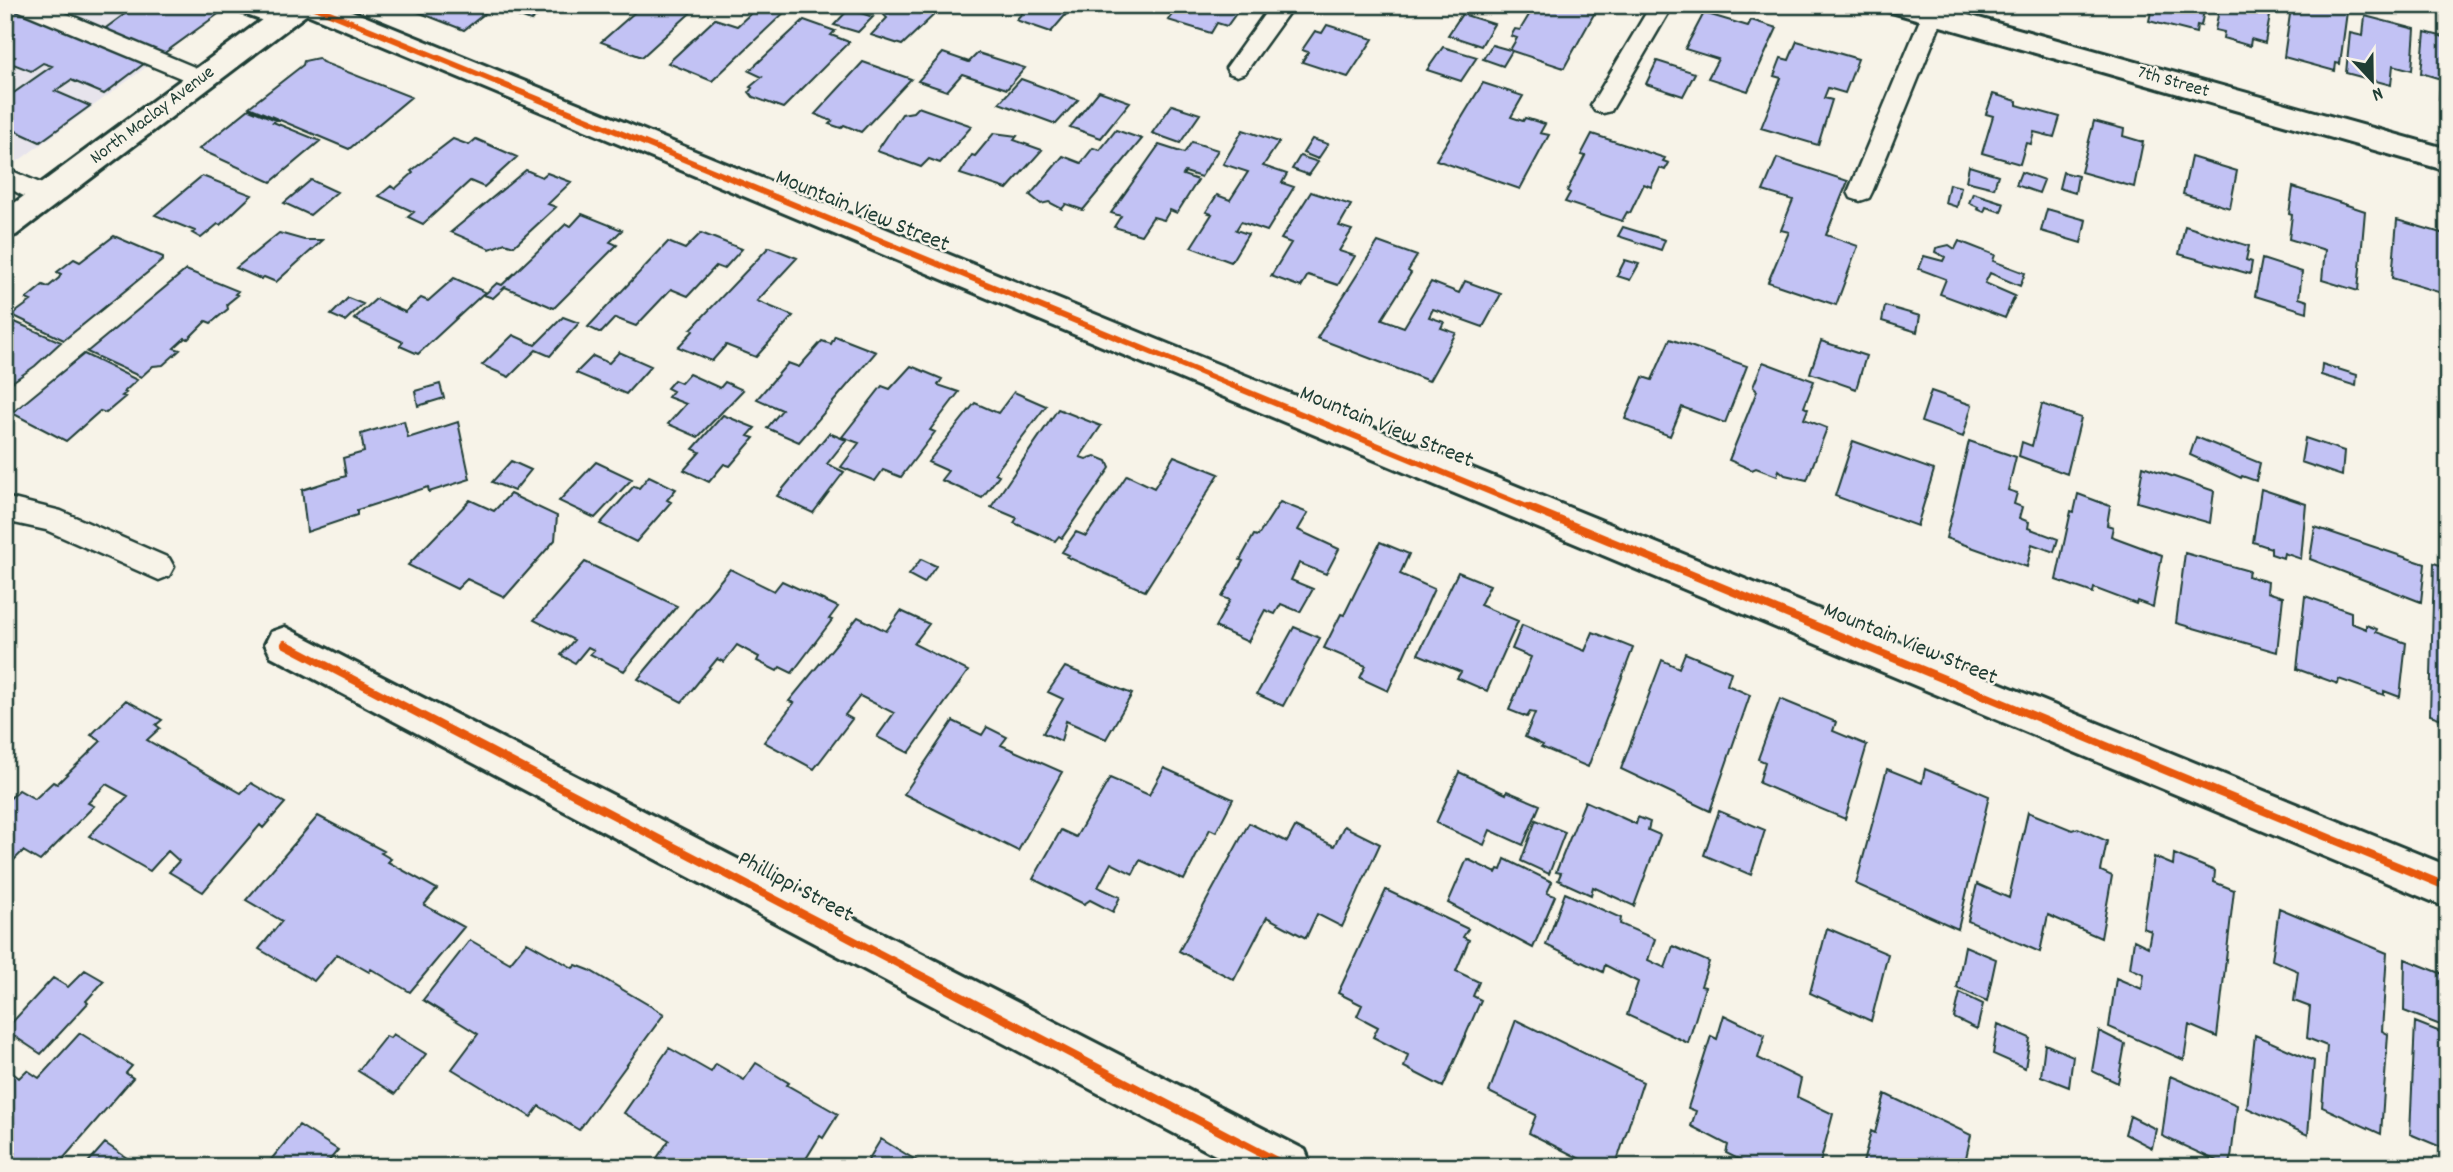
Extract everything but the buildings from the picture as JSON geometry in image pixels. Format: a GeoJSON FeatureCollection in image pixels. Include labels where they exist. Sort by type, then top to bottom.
{"type":"FeatureCollection","features":[{"type":"Feature","properties":{"kind":"street","name":"7th Street"},"geometry":{"type":"LineString","coordinates":[[1898,5],[2448,160]]}},
{"type":"Feature","properties":{"kind":"street","name":"North Maclay Avenue"},"geometry":{"type":"LineString","coordinates":[[5,227],[297,10]]}},
{"type":"Feature","properties":{"kind":"street","name":"Mountain View Street"},"geometry":{"type":"LineString","coordinates":[[297,10],[2448,887]]}},
{"type":"Feature","properties":{"kind":"street","name":"Phillippi Street"},"geometry":{"type":"LineString","coordinates":[[285,644],[1288,1167]]}},
{"type":"Feature","properties":{"kind":"lane"},"geometry":{"type":"LineString","coordinates":[[25,5],[203,79]]}},
{"type":"Feature","properties":{"kind":"lane"},"geometry":{"type":"LineString","coordinates":[[241,5],[297,10]]}},
{"type":"Feature","properties":{"kind":"lane"},"geometry":{"type":"LineString","coordinates":[[1237,68],[1283,5]]}},
{"type":"Feature","properties":{"kind":"lane"},"geometry":{"type":"LineString","coordinates":[[1603,105],[1662,5]]}},
{"type":"Feature","properties":{"kind":"lane"},"geometry":{"type":"LineString","coordinates":[[1860,192],[1933,15]]}},
{"type":"Feature","properties":{"kind":"lane"},"geometry":{"type":"LineString","coordinates":[[5,176],[47,196]]}},
{"type":"Feature","properties":{"kind":"lane"},"geometry":{"type":"LineString","coordinates":[[5,509],[51,519],[159,568]]}},
{"type":"Feature","properties":{"kind":"shaded area"},"geometry":{"type":"Polygon","coordinates":[[[5,5],[231,5],[10,167],[5,164],[5,5]]]}},
{"type":"Feature","properties":{"kind":"cycle path"},"geometry":{"type":"LineString","coordinates":[[310,5],[2448,887]]}},
{"type":"Feature","properties":{"kind":"cycle path"},"geometry":{"type":"LineString","coordinates":[[285,644],[1288,1167]]}}]}
